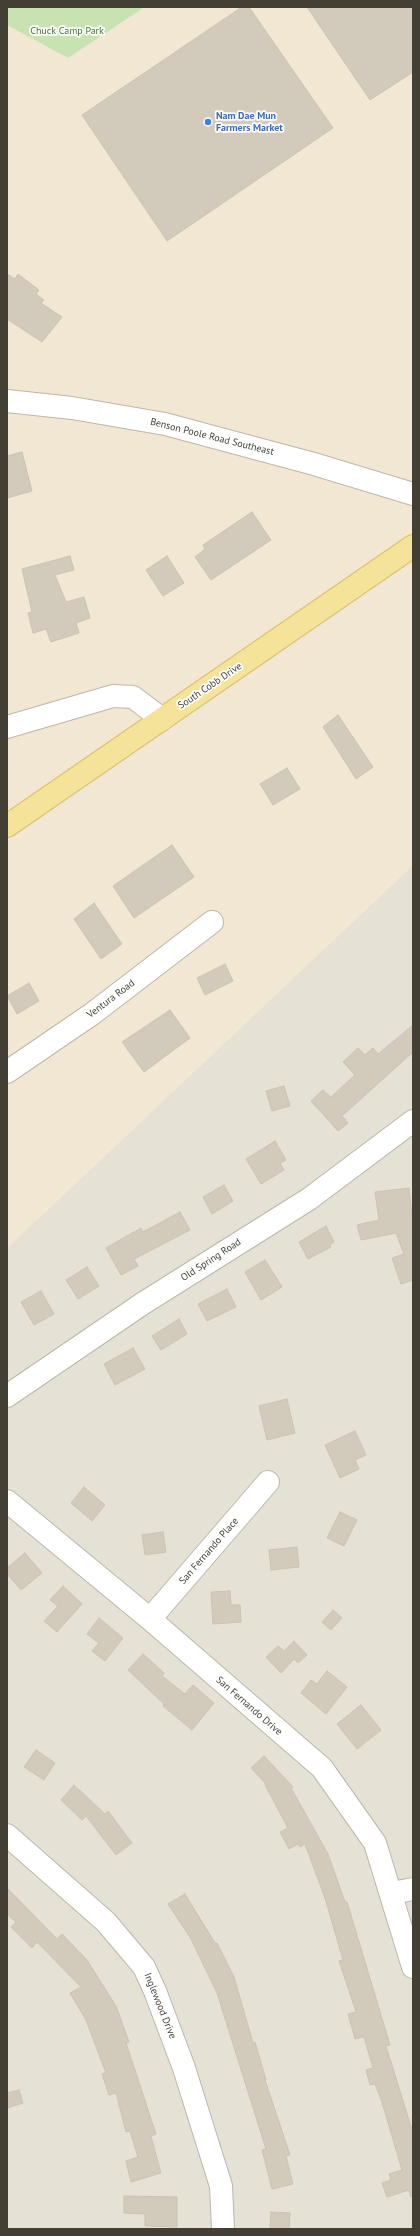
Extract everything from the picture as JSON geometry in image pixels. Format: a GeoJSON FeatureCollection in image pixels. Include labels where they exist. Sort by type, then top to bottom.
{"type":"FeatureCollection","features":[{"type":"Feature","properties":{"kind":"main road","name":"South Cobb Drive"},"geometry":{"type":"LineString","coordinates":[[7,826],[413,546]]}},
{"type":"Feature","properties":{"kind":"street","name":"Benson Poole Road Southeast"},"geometry":{"type":"LineString","coordinates":[[7,401],[72,408],[165,424],[314,464],[413,494]]}},
{"type":"Feature","properties":{"kind":"street"},"geometry":{"type":"LineString","coordinates":[[7,727],[113,696],[132,697],[162,719]]}},
{"type":"Feature","properties":{"kind":"street","name":"Ventura Road"},"geometry":{"type":"LineString","coordinates":[[7,1072],[92,1014],[212,922]]}},
{"type":"Feature","properties":{"kind":"street","name":"Old Spring Road"},"geometry":{"type":"LineString","coordinates":[[7,1396],[142,1304],[309,1199],[410,1129]]}},
{"type":"Feature","properties":{"kind":"street","name":"San Fernando Place"},"geometry":{"type":"LineString","coordinates":[[150,1619],[268,1482]]}},
{"type":"Feature","properties":{"kind":"street","name":"San Fernando Drive"},"geometry":{"type":"LineString","coordinates":[[7,1501],[150,1619],[322,1768],[375,1843],[392,1893],[413,1967]]}},
{"type":"Feature","properties":{"kind":"street","name":"Inglewood Drive"},"geometry":{"type":"LineString","coordinates":[[7,1835],[106,1922],[144,1967],[184,2068],[221,2186],[223,2229]]}},
{"type":"Feature","properties":{"kind":"street"},"geometry":{"type":"LineString","coordinates":[[392,1893],[413,1888]]}},
{"type":"Feature","properties":{"kind":"shaded area"},"geometry":{"type":"Polygon","coordinates":[[[145,7],[413,7],[413,865],[7,1248],[7,25],[68,58],[145,7]]]}},
{"type":"Feature","properties":{"kind":"shaded area"},"geometry":{"type":"Polygon","coordinates":[[[413,865],[413,2229],[7,2229],[7,1248],[413,865]]]}},
{"type":"Feature","properties":{"kind":"green space","name":"Chuck Camp Park"},"geometry":{"type":"Polygon","coordinates":[[[7,7],[145,7],[68,58],[7,25],[7,7]]]}},
{"type":"Feature","properties":{"kind":"building","name":"Nam Dae Mun Farmers Market"},"geometry":{"type":"Polygon","coordinates":[[[242,7],[249,7],[333,128],[167,241],[82,115],[242,7]]]}},
{"type":"Feature","properties":{"kind":"building"},"geometry":{"type":"Polygon","coordinates":[[[307,7],[413,7],[413,72],[370,100],[307,7]]]}},
{"type":"Feature","properties":{"kind":"building"},"geometry":{"type":"Polygon","coordinates":[[[7,274],[15,279],[18,274],[39,290],[36,294],[44,300],[41,303],[62,317],[42,342],[7,319],[7,274]]]}},
{"type":"Feature","properties":{"kind":"building"},"geometry":{"type":"Polygon","coordinates":[[[22,452],[32,491],[7,498],[7,456],[22,452]]]}},
{"type":"Feature","properties":{"kind":"building"},"geometry":{"type":"Polygon","coordinates":[[[252,512],[271,540],[211,580],[195,557],[205,549],[203,545],[252,512]]]}},
{"type":"Feature","properties":{"kind":"building"},"geometry":{"type":"Polygon","coordinates":[[[70,556],[74,570],[55,575],[66,602],[84,597],[90,618],[76,623],[79,633],[51,642],[46,629],[33,633],[28,613],[32,612],[22,569],[70,556]]]}},
{"type":"Feature","properties":{"kind":"building"},"geometry":{"type":"Polygon","coordinates":[[[167,556],[184,583],[163,596],[146,570],[167,556]]]}},
{"type":"Feature","properties":{"kind":"building"},"geometry":{"type":"Polygon","coordinates":[[[338,715],[373,767],[356,779],[323,727],[338,715]]]}},
{"type":"Feature","properties":{"kind":"building"},"geometry":{"type":"Polygon","coordinates":[[[287,768],[300,789],[273,805],[260,784],[287,768]]]}},
{"type":"Feature","properties":{"kind":"building"},"geometry":{"type":"Polygon","coordinates":[[[172,845],[194,877],[134,918],[113,886],[172,845]]]}},
{"type":"Feature","properties":{"kind":"building"},"geometry":{"type":"Polygon","coordinates":[[[94,903],[122,944],[101,959],[74,919],[94,903]]]}},
{"type":"Feature","properties":{"kind":"building"},"geometry":{"type":"Polygon","coordinates":[[[225,964],[233,981],[205,995],[197,978],[225,964]]]}},
{"type":"Feature","properties":{"kind":"building"},"geometry":{"type":"Polygon","coordinates":[[[29,983],[39,1001],[17,1014],[7,996],[29,983]]]}},
{"type":"Feature","properties":{"kind":"building"},"geometry":{"type":"Polygon","coordinates":[[[170,1010],[190,1038],[144,1072],[122,1042],[170,1010]]]}},
{"type":"Feature","properties":{"kind":"building"},"geometry":{"type":"Polygon","coordinates":[[[413,1025],[413,1052],[342,1116],[348,1123],[338,1131],[311,1101],[323,1090],[331,1097],[355,1075],[343,1062],[358,1048],[365,1055],[373,1048],[378,1054],[413,1025]]]}},
{"type":"Feature","properties":{"kind":"building"},"geometry":{"type":"Polygon","coordinates":[[[284,1086],[290,1106],[272,1111],[266,1091],[284,1086]]]}},
{"type":"Feature","properties":{"kind":"building"},"geometry":{"type":"Polygon","coordinates":[[[275,1141],[286,1160],[280,1163],[284,1170],[261,1184],[246,1159],[275,1141]]]}},
{"type":"Feature","properties":{"kind":"building"},"geometry":{"type":"Polygon","coordinates":[[[224,1185],[233,1201],[212,1214],[203,1197],[224,1185]]]}},
{"type":"Feature","properties":{"kind":"building"},"geometry":{"type":"Polygon","coordinates":[[[409,1188],[413,1225],[413,1280],[401,1284],[392,1258],[404,1254],[396,1233],[361,1240],[357,1225],[379,1220],[375,1192],[409,1188]]]}},
{"type":"Feature","properties":{"kind":"building"},"geometry":{"type":"Polygon","coordinates":[[[180,1212],[190,1230],[134,1259],[138,1266],[121,1275],[106,1248],[141,1228],[143,1232],[180,1212]]]}},
{"type":"Feature","properties":{"kind":"building"},"geometry":{"type":"Polygon","coordinates":[[[326,1226],[334,1242],[330,1245],[331,1247],[308,1259],[299,1242],[326,1226]]]}},
{"type":"Feature","properties":{"kind":"building"},"geometry":{"type":"Polygon","coordinates":[[[265,1260],[282,1287],[261,1300],[245,1272],[265,1260]]]}},
{"type":"Feature","properties":{"kind":"building"},"geometry":{"type":"Polygon","coordinates":[[[87,1267],[99,1286],[78,1299],[66,1280],[87,1267]]]}},
{"type":"Feature","properties":{"kind":"building"},"geometry":{"type":"Polygon","coordinates":[[[227,1289],[236,1307],[207,1321],[198,1304],[227,1289]]]}},
{"type":"Feature","properties":{"kind":"building"},"geometry":{"type":"Polygon","coordinates":[[[41,1291],[54,1314],[34,1325],[21,1302],[41,1291]]]}},
{"type":"Feature","properties":{"kind":"building"},"geometry":{"type":"Polygon","coordinates":[[[179,1319],[187,1334],[161,1350],[152,1336],[179,1319]]]}},
{"type":"Feature","properties":{"kind":"building"},"geometry":{"type":"Polygon","coordinates":[[[133,1348],[145,1369],[115,1385],[104,1364],[133,1348]]]}},
{"type":"Feature","properties":{"kind":"building"},"geometry":{"type":"Polygon","coordinates":[[[287,1399],[295,1433],[267,1440],[259,1406],[287,1399]]]}},
{"type":"Feature","properties":{"kind":"building"},"geometry":{"type":"Polygon","coordinates":[[[355,1431],[366,1455],[355,1460],[359,1469],[340,1478],[325,1445],[355,1431]]]}},
{"type":"Feature","properties":{"kind":"building"},"geometry":{"type":"Polygon","coordinates":[[[84,1487],[105,1505],[92,1521],[71,1503],[84,1487]]]}},
{"type":"Feature","properties":{"kind":"building"},"geometry":{"type":"Polygon","coordinates":[[[340,1512],[357,1520],[344,1546],[327,1538],[340,1512]]]}},
{"type":"Feature","properties":{"kind":"building"},"geometry":{"type":"Polygon","coordinates":[[[163,1532],[166,1552],[145,1555],[142,1535],[163,1532]]]}},
{"type":"Feature","properties":{"kind":"building"},"geometry":{"type":"Polygon","coordinates":[[[297,1547],[299,1567],[271,1570],[269,1550],[297,1547]]]}},
{"type":"Feature","properties":{"kind":"building"},"geometry":{"type":"Polygon","coordinates":[[[25,1553],[42,1573],[21,1590],[7,1574],[7,1568],[25,1553]]]}},
{"type":"Feature","properties":{"kind":"building"},"geometry":{"type":"Polygon","coordinates":[[[63,1586],[82,1604],[57,1632],[44,1621],[58,1606],[50,1600],[63,1586]]]}},
{"type":"Feature","properties":{"kind":"building"},"geometry":{"type":"Polygon","coordinates":[[[230,1591],[231,1605],[240,1605],[241,1622],[213,1624],[211,1592],[230,1591]]]}},
{"type":"Feature","properties":{"kind":"building"},"geometry":{"type":"Polygon","coordinates":[[[333,1610],[342,1618],[331,1630],[322,1622],[333,1610]]]}},
{"type":"Feature","properties":{"kind":"building"},"geometry":{"type":"Polygon","coordinates":[[[99,1618],[123,1638],[105,1661],[92,1651],[99,1643],[87,1634],[99,1618]]]}},
{"type":"Feature","properties":{"kind":"building"},"geometry":{"type":"Polygon","coordinates":[[[294,1641],[307,1655],[298,1663],[294,1659],[281,1673],[266,1657],[278,1646],[284,1651],[294,1641]]]}},
{"type":"Feature","properties":{"kind":"building"},"geometry":{"type":"Polygon","coordinates":[[[143,1654],[164,1673],[162,1676],[185,1694],[193,1685],[214,1703],[192,1730],[163,1706],[164,1704],[128,1670],[143,1654]]]}},
{"type":"Feature","properties":{"kind":"building"},"geometry":{"type":"Polygon","coordinates":[[[327,1671],[347,1687],[326,1714],[301,1693],[311,1680],[317,1684],[327,1671]]]}},
{"type":"Feature","properties":{"kind":"building"},"geometry":{"type":"Polygon","coordinates":[[[361,1705],[381,1730],[357,1749],[337,1724],[361,1705]]]}},
{"type":"Feature","properties":{"kind":"building"},"geometry":{"type":"Polygon","coordinates":[[[36,1750],[55,1763],[44,1780],[24,1767],[36,1750]]]}},
{"type":"Feature","properties":{"kind":"building"},"geometry":{"type":"Polygon","coordinates":[[[264,1756],[293,1787],[291,1788],[328,1854],[345,1902],[347,1902],[390,2045],[386,2046],[413,2133],[413,2196],[411,2197],[409,2190],[387,2197],[382,2183],[391,2180],[389,2174],[402,2170],[381,2099],[375,2084],[370,2085],[366,2070],[373,2068],[364,2037],[355,2039],[348,2014],[356,2012],[339,1961],[343,1960],[325,1898],[305,1844],[300,1847],[298,1844],[289,1849],[280,1832],[288,1828],[265,1785],[266,1784],[251,1768],[264,1756]]]}},
{"type":"Feature","properties":{"kind":"building"},"geometry":{"type":"Polygon","coordinates":[[[74,1785],[105,1814],[108,1811],[132,1843],[116,1855],[86,1816],[82,1820],[61,1800],[74,1785]]]}},
{"type":"Feature","properties":{"kind":"building"},"geometry":{"type":"Polygon","coordinates":[[[7,1888],[57,1939],[62,1934],[87,1960],[116,2006],[129,2042],[126,2043],[156,2134],[151,2136],[161,2173],[131,2182],[126,2161],[138,2157],[130,2131],[126,2132],[116,2093],[109,2095],[102,2074],[106,2073],[86,2020],[70,1993],[81,1987],[37,1942],[32,1948],[11,1927],[16,1922],[7,1914],[7,1888]]]}},
{"type":"Feature","properties":{"kind":"building"},"geometry":{"type":"Polygon","coordinates":[[[185,1894],[215,1943],[217,1943],[234,1977],[253,2043],[255,2042],[265,2080],[290,2155],[286,2156],[293,2184],[272,2189],[262,2150],[266,2149],[217,1993],[190,1937],[168,1904],[185,1894]]]}},
{"type":"Feature","properties":{"kind":"building"},"geometry":{"type":"Polygon","coordinates":[[[19,2090],[23,2103],[7,2108],[7,2093],[19,2090]]]}},
{"type":"Feature","properties":{"kind":"building"},"geometry":{"type":"Polygon","coordinates":[[[124,2196],[177,2197],[177,2227],[145,2226],[145,2214],[124,2213],[124,2196]]]}},
{"type":"Feature","properties":{"kind":"building"},"geometry":{"type":"Polygon","coordinates":[[[271,2212],[290,2213],[289,2229],[270,2229],[271,2212]]]}},
{"type":"Feature","properties":{"kind":"place","name":"Nam Dae Mun Farmers Market"},"geometry":{"type":"Point","coordinates":[208,122]}}]}
